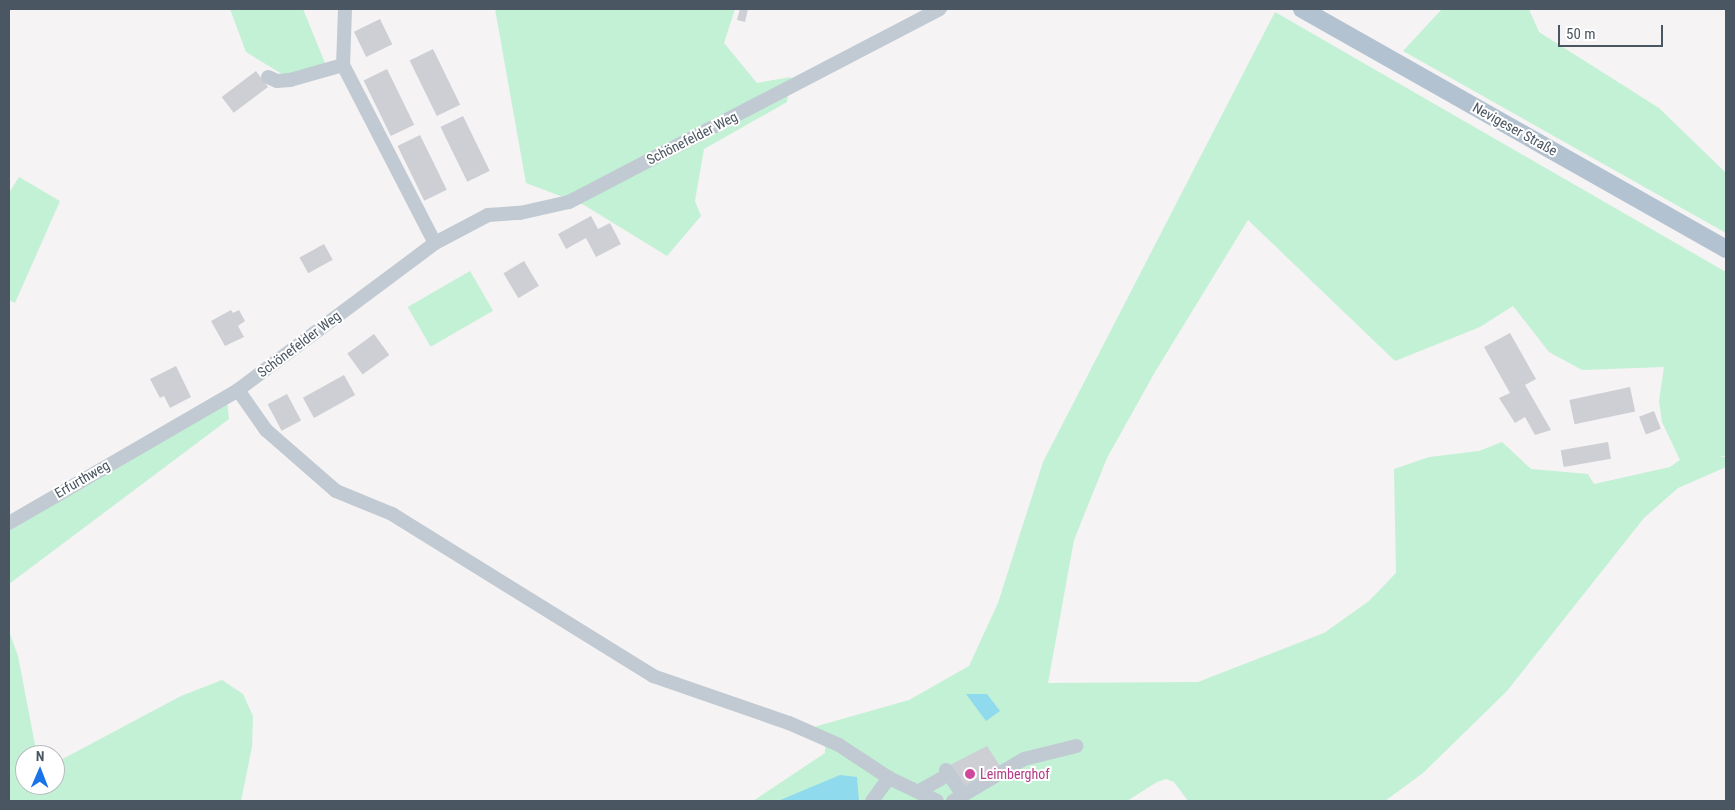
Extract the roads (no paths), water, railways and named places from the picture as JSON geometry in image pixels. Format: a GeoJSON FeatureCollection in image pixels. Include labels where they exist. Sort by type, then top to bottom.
{"type":"FeatureCollection","features":[{"type":"Feature","properties":{"kind":"main road","name":"Nevigeser Straße"},"geometry":{"type":"LineString","coordinates":[[1302,9],[1726,249]]}},
{"type":"Feature","properties":{"kind":"street"},"geometry":{"type":"LineString","coordinates":[[345,9],[343,65],[435,243]]}},
{"type":"Feature","properties":{"kind":"street","name":"Schönefelder Weg"},"geometry":{"type":"LineString","coordinates":[[156,436],[238,390],[435,243],[488,215],[520,213],[569,202],[940,9]]}},
{"type":"Feature","properties":{"kind":"street"},"geometry":{"type":"LineString","coordinates":[[268,77],[277,81],[290,80],[343,65]]}},
{"type":"Feature","properties":{"kind":"street"},"geometry":{"type":"LineString","coordinates":[[238,390],[266,430],[336,490],[392,514],[653,676],[789,723],[839,745],[889,778],[937,801]]}},
{"type":"Feature","properties":{"kind":"street","name":"Erfurthweg"},"geometry":{"type":"LineString","coordinates":[[9,523],[156,436]]}},
{"type":"Feature","properties":{"kind":"street"},"geometry":{"type":"LineString","coordinates":[[919,791],[943,774],[958,798],[1024,759],[1076,746]]}},
{"type":"Feature","properties":{"kind":"street"},"geometry":{"type":"LineString","coordinates":[[872,801],[889,778]]}},
{"type":"Feature","properties":{"kind":"water"},"geometry":{"type":"Polygon","coordinates":[[[966,694],[987,694],[1000,711],[986,721],[966,694]]]}},
{"type":"Feature","properties":{"kind":"water"},"geometry":{"type":"Polygon","coordinates":[[[840,775],[857,777],[859,801],[778,801],[840,775]]]}},
{"type":"Feature","properties":{"kind":"place","name":"Leimberghof"},"geometry":{"type":"Point","coordinates":[970,774]}}]}
